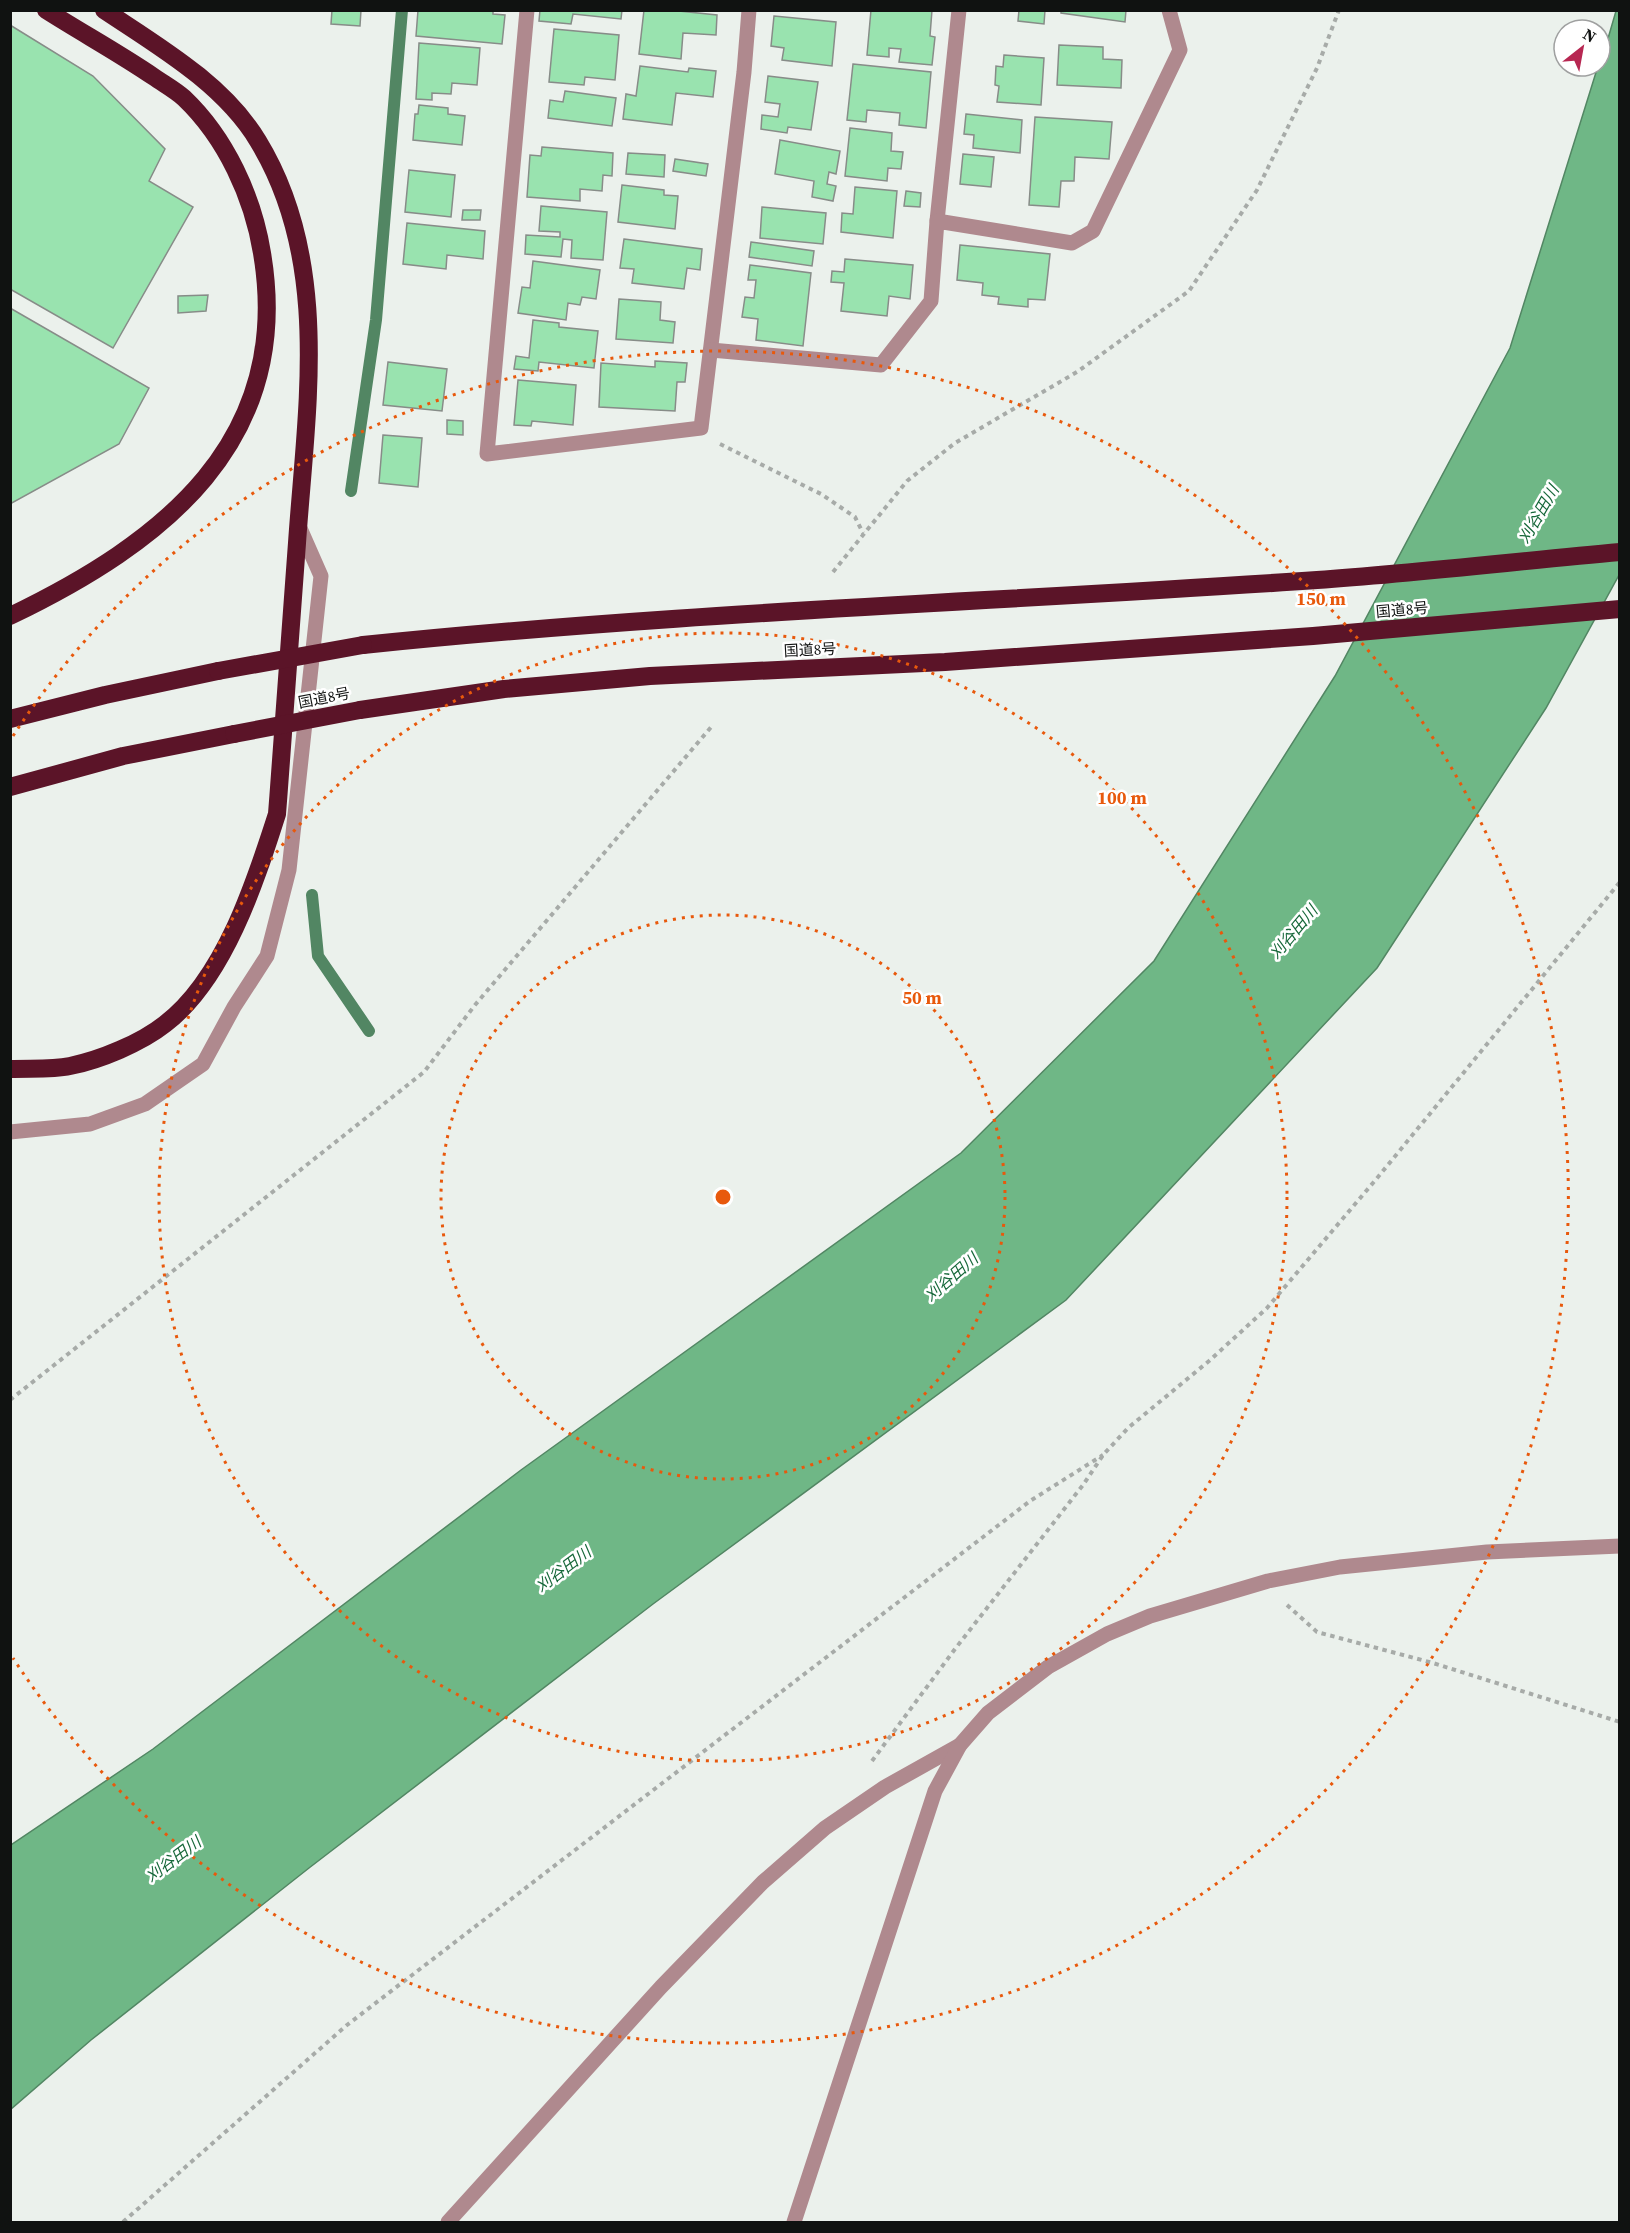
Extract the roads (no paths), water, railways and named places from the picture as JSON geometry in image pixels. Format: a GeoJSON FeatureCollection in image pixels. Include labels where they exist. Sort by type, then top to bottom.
{"type":"FeatureCollection","features":[{"type":"Feature","properties":{"kind":"highway"},"geometry":{"type":"LineString","coordinates":[[10,616],[102,567],[149,534],[184,503],[205,479],[231,442],[244,414],[255,383],[267,324],[268,290],[258,227],[228,156],[208,125],[183,97],[137,65],[46,10]]}},
{"type":"Feature","properties":{"kind":"highway"},"geometry":{"type":"LineString","coordinates":[[10,1069],[78,1064],[115,1053],[165,1024],[201,987],[238,924],[260,869],[277,814],[308,395],[307,294],[300,247],[288,206],[258,140],[235,111],[204,81],[166,51],[104,10]]}},
{"type":"Feature","properties":{"kind":"highway"},"geometry":{"type":"LineString","coordinates":[[10,719],[105,695],[218,671],[363,645],[499,631],[612,623],[1321,580],[1620,552]]}},
{"type":"Feature","properties":{"kind":"highway","name":"国道8号"},"geometry":{"type":"LineString","coordinates":[[10,787],[123,756],[360,710],[504,689],[650,676],[945,662],[1313,636],[1620,609]]}},
{"type":"Feature","properties":{"kind":"street"},"geometry":{"type":"LineString","coordinates":[[526,10],[487,454],[701,428],[744,72],[749,10]]}},
{"type":"Feature","properties":{"kind":"street"},"geometry":{"type":"LineString","coordinates":[[711,350],[881,365],[931,301],[959,10]]}},
{"type":"Feature","properties":{"kind":"street"},"geometry":{"type":"LineString","coordinates":[[937,221],[1072,243],[1094,231],[1180,50],[1169,10]]}},
{"type":"Feature","properties":{"kind":"street"},"geometry":{"type":"LineString","coordinates":[[10,1132],[90,1124],[145,1104],[203,1064],[234,1007],[267,956],[289,870],[321,576],[298,524]]}},
{"type":"Feature","properties":{"kind":"street"},"geometry":{"type":"LineString","coordinates":[[794,2223],[931,1800],[960,1745],[988,1713],[1048,1667],[1107,1634],[1149,1616],[1268,1581],[1351,1566],[1487,1552],[1620,1546]]}},
{"type":"Feature","properties":{"kind":"street"},"geometry":{"type":"LineString","coordinates":[[448,2223],[661,1987],[763,1882],[825,1828],[885,1787],[960,1745]]}},
{"type":"Feature","properties":{"kind":"water","name":"刈谷田川"},"geometry":{"type":"Polygon","coordinates":[[[1616,11],[1619,11],[1619,575],[1546,708],[1377,968],[1066,1300],[653,1604],[309,1868],[91,2040],[11,2109],[11,1845],[153,1749],[521,1470],[961,1153],[1154,961],[1335,676],[1510,348],[1594,78],[1612,78],[1612,25],[1616,11]]]}},
{"type":"Feature","properties":{"kind":"waterway"},"geometry":{"type":"LineString","coordinates":[[351,491],[376,320],[402,10]]}},
{"type":"Feature","properties":{"kind":"waterway"},"geometry":{"type":"LineString","coordinates":[[312,895],[318,956],[369,1031]]}}]}
